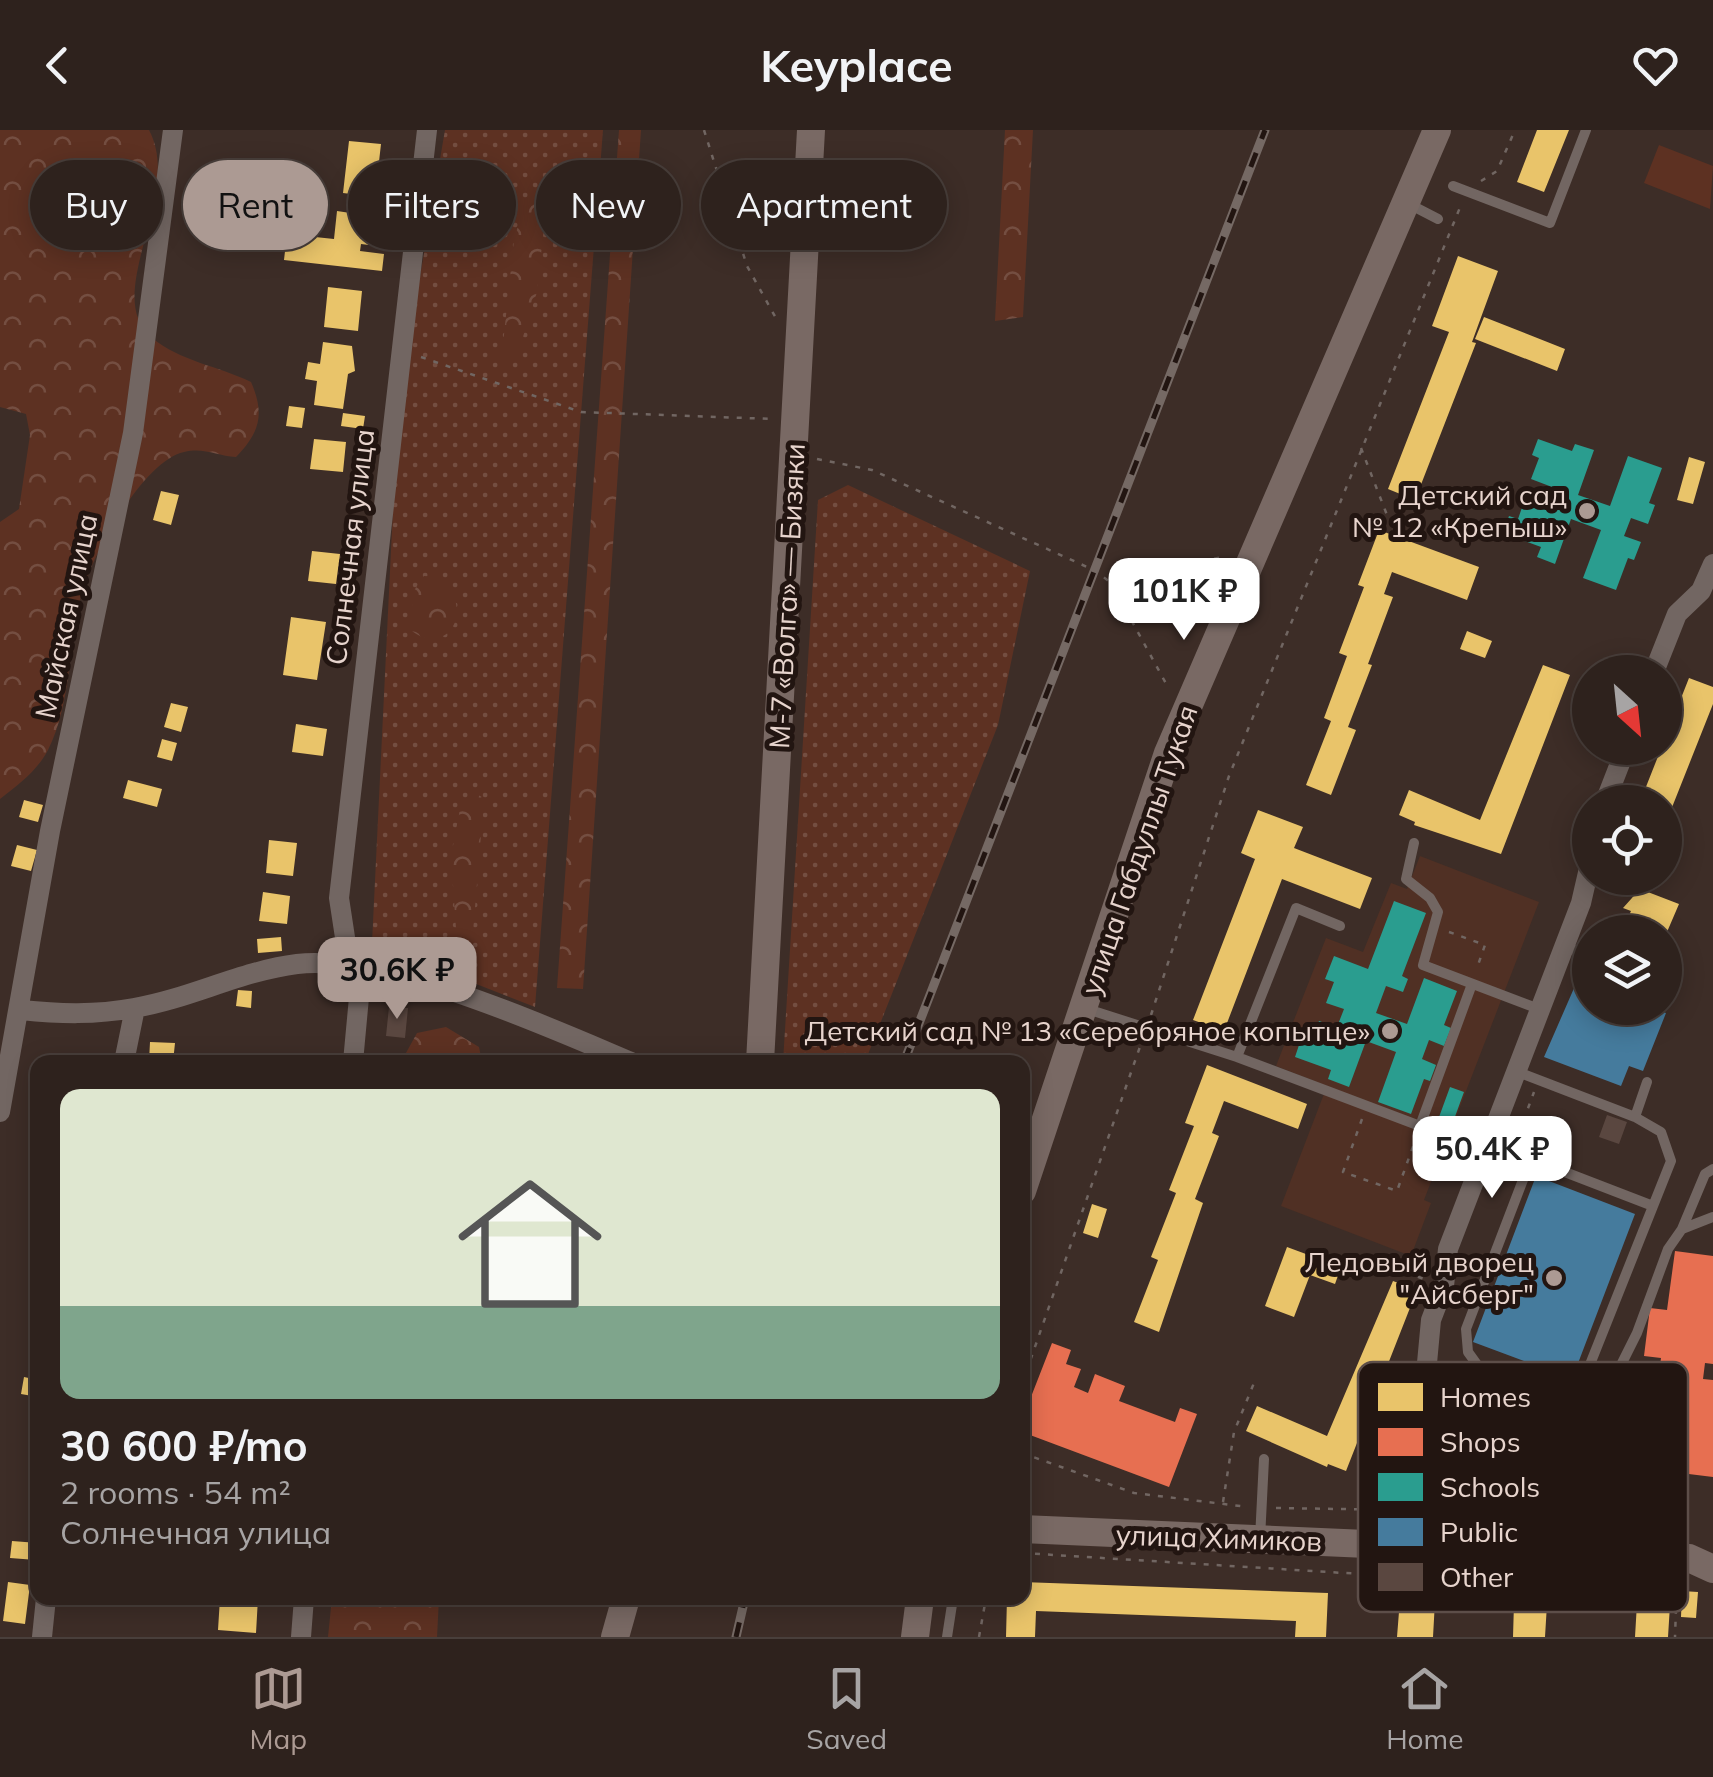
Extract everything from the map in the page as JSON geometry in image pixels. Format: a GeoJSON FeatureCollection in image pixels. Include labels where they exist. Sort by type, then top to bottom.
{"type":"FeatureCollection","features":[{"type":"Feature","properties":{"kind":"street","name":"Майская улица"},"geometry":{"type":"LineString","coordinates":[[0,1112],[50,831],[133,433],[173,130]]}},
{"type":"Feature","properties":{"kind":"street","name":"Солнечная улица"},"geometry":{"type":"LineString","coordinates":[[362,966],[346,944],[338,898],[428,130]]}},
{"type":"Feature","properties":{"kind":"street","name":"М-7 «Волга» — Бизяки"},"geometry":{"type":"LineString","coordinates":[[760,1055],[812,130]]}},
{"type":"Feature","properties":{"kind":"street","name":"улица Габдуллы Тукая"},"geometry":{"type":"LineString","coordinates":[[1030,1167],[1184,716],[1437,130]]}},
{"type":"Feature","properties":{"kind":"street"},"geometry":{"type":"LineString","coordinates":[[1661,655],[1677,614],[1692,602],[1713,564]]}},
{"type":"Feature","properties":{"kind":"street"},"geometry":{"type":"LineString","coordinates":[[1692,602],[1713,612]]}},
{"type":"Feature","properties":{"kind":"street"},"geometry":{"type":"LineString","coordinates":[[1429,1362],[1430,1320],[1444,1286],[1448,1249],[1580,895]]}},
{"type":"Feature","properties":{"kind":"street"},"geometry":{"type":"LineString","coordinates":[[20,1010],[81,1016],[135,1008],[297,964],[362,966],[532,1020],[614,1055]]}},
{"type":"Feature","properties":{"kind":"street"},"geometry":{"type":"LineString","coordinates":[[355,1055],[362,966]]}},
{"type":"Feature","properties":{"kind":"street"},"geometry":{"type":"LineString","coordinates":[[125,1055],[135,1008]]}},
{"type":"Feature","properties":{"kind":"street","name":"улица Химиков"},"geometry":{"type":"LineString","coordinates":[[1030,1530],[1358,1544]]}},
{"type":"Feature","properties":{"kind":"street","name":"улица Химиков"},"geometry":{"type":"LineString","coordinates":[[1688,1558],[1713,1569]]}},
{"type":"Feature","properties":{"kind":"street"},"geometry":{"type":"LineString","coordinates":[[42,1637],[45,1605]]}},
{"type":"Feature","properties":{"kind":"street"},"geometry":{"type":"LineString","coordinates":[[301,1637],[303,1605]]}},
{"type":"Feature","properties":{"kind":"street"},"geometry":{"type":"LineString","coordinates":[[615,1637],[624,1605]]}},
{"type":"Feature","properties":{"kind":"street"},"geometry":{"type":"LineString","coordinates":[[915,1637],[919,1605]]}},
{"type":"Feature","properties":{"kind":"lane"},"geometry":{"type":"LineString","coordinates":[[1453,186],[1550,223],[1586,130]]}},
{"type":"Feature","properties":{"kind":"lane"},"geometry":{"type":"LineString","coordinates":[[1406,203],[1438,218]]}},
{"type":"Feature","properties":{"kind":"lane"},"geometry":{"type":"LineString","coordinates":[[1414,842],[1406,879],[1430,898],[1438,912],[1423,965],[1539,1009]]}},
{"type":"Feature","properties":{"kind":"lane"},"geometry":{"type":"LineString","coordinates":[[1237,1057],[1296,908],[1340,926]]}},
{"type":"Feature","properties":{"kind":"lane"},"geometry":{"type":"LineString","coordinates":[[1564,946],[1572,949]]}},
{"type":"Feature","properties":{"kind":"lane"},"geometry":{"type":"LineString","coordinates":[[1084,1008],[1237,1057],[1420,1126],[1472,984]]}},
{"type":"Feature","properties":{"kind":"lane"},"geometry":{"type":"LineString","coordinates":[[1514,1071],[1654,1126],[1670,1151],[1671,1162],[1591,1362]]}},
{"type":"Feature","properties":{"kind":"lane"},"geometry":{"type":"LineString","coordinates":[[1635,1117],[1648,1082]]}},
{"type":"Feature","properties":{"kind":"lane"},"geometry":{"type":"LineString","coordinates":[[1474,1362],[1468,1352],[1466,1329],[1532,1158],[1653,1206]]}},
{"type":"Feature","properties":{"kind":"lane"},"geometry":{"type":"LineString","coordinates":[[1622,1362],[1668,1249],[1682,1229],[1705,1174],[1713,1169]]}},
{"type":"Feature","properties":{"kind":"lane"},"geometry":{"type":"LineString","coordinates":[[1682,1229],[1713,1216]]}},
{"type":"Feature","properties":{"kind":"lane"},"geometry":{"type":"LineString","coordinates":[[1260,1540],[1264,1459]]}},
{"type":"Feature","properties":{"kind":"lane"},"geometry":{"type":"LineString","coordinates":[[947,1637],[952,1605]]}},
{"type":"Feature","properties":{"kind":"path"},"geometry":{"type":"LineString","coordinates":[[704,130],[747,266],[782,329]]}},
{"type":"Feature","properties":{"kind":"path"},"geometry":{"type":"LineString","coordinates":[[1030,1361],[1230,776],[1466,191],[1497,171],[1515,130]]}},
{"type":"Feature","properties":{"kind":"path"},"geometry":{"type":"LineString","coordinates":[[400,350],[580,412],[796,419]]}},
{"type":"Feature","properties":{"kind":"path"},"geometry":{"type":"LineString","coordinates":[[1361,446],[1388,515]]}},
{"type":"Feature","properties":{"kind":"path"},"geometry":{"type":"LineString","coordinates":[[794,454],[872,470],[1066,557],[1111,583],[1184,716]]}},
{"type":"Feature","properties":{"kind":"path"},"geometry":{"type":"LineString","coordinates":[[1111,583],[1256,549]]}},
{"type":"Feature","properties":{"kind":"path"},"geometry":{"type":"LineString","coordinates":[[1436,928],[1485,946],[1472,984]]}},
{"type":"Feature","properties":{"kind":"path"},"geometry":{"type":"LineString","coordinates":[[1532,1158],[1526,1111],[1539,1080]]}},
{"type":"Feature","properties":{"kind":"path"},"geometry":{"type":"LineString","coordinates":[[1366,1106],[1342,1172],[1397,1191],[1420,1126]]}},
{"type":"Feature","properties":{"kind":"path"},"geometry":{"type":"LineString","coordinates":[[1369,1260],[1444,1286]]}},
{"type":"Feature","properties":{"kind":"path"},"geometry":{"type":"LineString","coordinates":[[1222,1504],[1234,1432],[1256,1378]]}},
{"type":"Feature","properties":{"kind":"path"},"geometry":{"type":"LineString","coordinates":[[1030,1455],[1134,1493],[1261,1508],[1358,1509]]}},
{"type":"Feature","properties":{"kind":"path"},"geometry":{"type":"LineString","coordinates":[[1030,1554],[1358,1573]]}},
{"type":"Feature","properties":{"kind":"path"},"geometry":{"type":"LineString","coordinates":[[979,1637],[985,1605]]}},
{"type":"Feature","properties":{"kind":"path"},"geometry":{"type":"LineString","coordinates":[[1675,1637],[1676,1612]]}},
{"type":"Feature","properties":{"kind":"shaded area","name":"Детский сад № 13 «Серебряное копытце»"},"geometry":{"type":"Polygon","coordinates":[[[1420,856],[1539,902],[1424,1200],[1431,1203],[1411,1256],[1281,1206],[1327,1086],[1276,1066],[1326,938],[1363,952],[1391,883],[1407,889],[1420,856]]]}},
{"type":"Feature","properties":{"kind":"green space"},"geometry":{"type":"Polygon","coordinates":[[[0,130],[149,130],[157,160],[30,160],[30,250],[142,250],[135,296],[138,319],[163,346],[251,382],[258,404],[258,422],[236,457],[198,451],[168,459],[152,472],[122,511],[82,592],[56,732],[38,765],[0,799],[0,522],[19,509],[30,435],[26,414],[0,407],[0,130]]]}},
{"type":"Feature","properties":{"kind":"green space"},"geometry":{"type":"Polygon","coordinates":[[[445,130],[603,130],[601,160],[536,160],[536,250],[594,250],[535,1007],[372,943],[398,406],[425,250],[516,250],[516,160],[440,160],[445,130]]]}},
{"type":"Feature","properties":{"kind":"green space"},"geometry":{"type":"Polygon","coordinates":[[[619,130],[641,130],[639,160],[617,160],[619,130]]]}},
{"type":"Feature","properties":{"kind":"green space"},"geometry":{"type":"Polygon","coordinates":[[[1005,130],[1033,130],[1023,317],[995,321],[1005,130]]]}},
{"type":"Feature","properties":{"kind":"green space"},"geometry":{"type":"Polygon","coordinates":[[[1659,145],[1713,166],[1710,209],[1644,183],[1659,145]]]}},
{"type":"Feature","properties":{"kind":"green space"},"geometry":{"type":"Polygon","coordinates":[[[536,195],[536,250],[541,250],[537,292],[517,356],[501,363],[513,250],[525,200],[536,195]]]}},
{"type":"Feature","properties":{"kind":"green space"},"geometry":{"type":"Polygon","coordinates":[[[610,250],[633,250],[583,989],[557,988],[610,250]]]}},
{"type":"Feature","properties":{"kind":"green space"},"geometry":{"type":"Polygon","coordinates":[[[848,485],[1030,571],[998,725],[868,1055],[783,1055],[818,500],[848,485]]]}},
{"type":"Feature","properties":{"kind":"green space"},"geometry":{"type":"Polygon","coordinates":[[[424,576],[440,577],[457,608],[453,627],[440,638],[431,639],[411,630],[413,592],[424,576]]]}},
{"type":"Feature","properties":{"kind":"green space"},"geometry":{"type":"Polygon","coordinates":[[[476,794],[484,798],[472,944],[464,950],[457,943],[451,856],[461,804],[476,794]]]}},
{"type":"Feature","properties":{"kind":"green space"},"geometry":{"type":"Polygon","coordinates":[[[446,1027],[479,1047],[481,1055],[405,1055],[417,1033],[446,1027]]]}},
{"type":"Feature","properties":{"kind":"green space"},"geometry":{"type":"Polygon","coordinates":[[[331,1605],[439,1605],[437,1637],[328,1637],[331,1605]]]}},
{"type":"Feature","properties":{"kind":"building: Homes"},"geometry":{"type":"Polygon","coordinates":[[[1537,130],[1569,130],[1544,192],[1517,182],[1537,130]]]}},
{"type":"Feature","properties":{"kind":"building: Homes"},"geometry":{"type":"Polygon","coordinates":[[[349,141],[381,144],[379,160],[348,160],[348,194],[343,193],[349,141]]]}},
{"type":"Feature","properties":{"kind":"building: Homes"},"geometry":{"type":"Polygon","coordinates":[[[337,211],[348,213],[348,250],[384,254],[382,271],[284,260],[285,250],[328,250],[328,238],[334,239],[337,211]]]}},
{"type":"Feature","properties":{"kind":"building: Homes"},"geometry":{"type":"Polygon","coordinates":[[[1458,256],[1498,271],[1472,342],[1476,343],[1415,500],[1388,489],[1449,332],[1432,326],[1458,256]]]}},
{"type":"Feature","properties":{"kind":"building: Homes"},"geometry":{"type":"Polygon","coordinates":[[[328,287],[362,291],[358,331],[324,327],[328,287]]]}},
{"type":"Feature","properties":{"kind":"building: Homes"},"geometry":{"type":"Polygon","coordinates":[[[1484,317],[1565,349],[1557,371],[1475,339],[1484,317]]]}},
{"type":"Feature","properties":{"kind":"building: Homes"},"geometry":{"type":"Polygon","coordinates":[[[323,342],[352,346],[355,371],[348,374],[343,409],[314,405],[317,381],[305,379],[308,362],[320,364],[323,342]]]}},
{"type":"Feature","properties":{"kind":"building: Homes"},"geometry":{"type":"Polygon","coordinates":[[[289,406],[305,408],[302,428],[286,426],[289,406]]]}},
{"type":"Feature","properties":{"kind":"building: Homes"},"geometry":{"type":"Polygon","coordinates":[[[343,413],[365,416],[363,429],[341,426],[343,413]]]}},
{"type":"Feature","properties":{"kind":"building: Homes"},"geometry":{"type":"Polygon","coordinates":[[[314,439],[346,442],[343,472],[310,469],[314,439]]]}},
{"type":"Feature","properties":{"kind":"building: Homes"},"geometry":{"type":"Polygon","coordinates":[[[1689,457],[1705,462],[1693,504],[1677,500],[1689,457]]]}},
{"type":"Feature","properties":{"kind":"building: Homes"},"geometry":{"type":"Polygon","coordinates":[[[161,491],[179,495],[171,525],[153,520],[161,491]]]}},
{"type":"Feature","properties":{"kind":"building: Homes"},"geometry":{"type":"Polygon","coordinates":[[[1379,530],[1479,567],[1467,600],[1392,572],[1384,594],[1393,597],[1348,727],[1356,730],[1331,795],[1306,785],[1331,721],[1324,718],[1347,656],[1339,653],[1364,587],[1358,585],[1379,530]]]}},
{"type":"Feature","properties":{"kind":"building: Homes"},"geometry":{"type":"Polygon","coordinates":[[[312,551],[340,554],[336,584],[308,581],[312,551]]]}},
{"type":"Feature","properties":{"kind":"building: Homes"},"geometry":{"type":"Polygon","coordinates":[[[291,617],[326,622],[317,680],[283,675],[291,617]]]}},
{"type":"Feature","properties":{"kind":"building: Homes"},"geometry":{"type":"Polygon","coordinates":[[[1467,631],[1492,641],[1485,658],[1460,649],[1467,631]]]}},
{"type":"Feature","properties":{"kind":"building: Homes"},"geometry":{"type":"Polygon","coordinates":[[[1543,665],[1570,675],[1501,854],[1414,825],[1415,822],[1399,815],[1409,790],[1480,820],[1543,665]]]}},
{"type":"Feature","properties":{"kind":"building: Homes"},"geometry":{"type":"Polygon","coordinates":[[[1689,678],[1713,687],[1713,704],[1681,785],[1647,785],[1655,765],[1682,765],[1682,696],[1689,678]]]}},
{"type":"Feature","properties":{"kind":"building: Homes"},"geometry":{"type":"Polygon","coordinates":[[[171,703],[188,707],[181,732],[164,727],[171,703]]]}},
{"type":"Feature","properties":{"kind":"building: Homes"},"geometry":{"type":"Polygon","coordinates":[[[296,724],[327,729],[323,756],[292,752],[296,724]]]}},
{"type":"Feature","properties":{"kind":"building: Homes"},"geometry":{"type":"Polygon","coordinates":[[[162,739],[177,743],[172,761],[157,757],[162,739]]]}},
{"type":"Feature","properties":{"kind":"building: Homes"},"geometry":{"type":"Polygon","coordinates":[[[128,780],[162,789],[157,807],[123,798],[128,780]]]}},
{"type":"Feature","properties":{"kind":"building: Homes"},"geometry":{"type":"Polygon","coordinates":[[[24,800],[43,805],[38,822],[19,817],[24,800]]]}},
{"type":"Feature","properties":{"kind":"building: Homes"},"geometry":{"type":"Polygon","coordinates":[[[1258,810],[1303,827],[1294,848],[1372,878],[1360,909],[1282,879],[1224,1031],[1193,1020],[1255,859],[1241,853],[1258,810]]]}},
{"type":"Feature","properties":{"kind":"building: Homes"},"geometry":{"type":"Polygon","coordinates":[[[269,840],[297,843],[293,876],[266,873],[269,840]]]}},
{"type":"Feature","properties":{"kind":"building: Homes"},"geometry":{"type":"Polygon","coordinates":[[[17,845],[37,850],[31,871],[11,866],[17,845]]]}},
{"type":"Feature","properties":{"kind":"building: Homes"},"geometry":{"type":"Polygon","coordinates":[[[263,892],[290,896],[287,924],[259,921],[263,892]]]}},
{"type":"Feature","properties":{"kind":"building: Homes"},"geometry":{"type":"Polygon","coordinates":[[[1635,895],[1656,895],[1679,904],[1674,915],[1629,915],[1631,911],[1623,908],[1635,895]]]}},
{"type":"Feature","properties":{"kind":"building: Homes"},"geometry":{"type":"Polygon","coordinates":[[[281,937],[282,951],[258,953],[257,939],[281,937]]]}},
{"type":"Feature","properties":{"kind":"building: Homes"},"geometry":{"type":"Polygon","coordinates":[[[238,990],[252,991],[251,1008],[236,1006],[238,990]]]}},
{"type":"Feature","properties":{"kind":"building: Homes"},"geometry":{"type":"Polygon","coordinates":[[[150,1042],[175,1043],[174,1055],[149,1055],[150,1042]]]}},
{"type":"Feature","properties":{"kind":"building: Homes"},"geometry":{"type":"Polygon","coordinates":[[[1207,1065],[1307,1104],[1298,1129],[1224,1101],[1212,1133],[1219,1136],[1195,1199],[1203,1203],[1159,1332],[1134,1322],[1158,1260],[1151,1257],[1176,1193],[1169,1190],[1194,1126],[1185,1123],[1207,1065]]]}},
{"type":"Feature","properties":{"kind":"building: Homes"},"geometry":{"type":"Polygon","coordinates":[[[1092,1204],[1107,1209],[1098,1238],[1083,1233],[1092,1204]]]}},
{"type":"Feature","properties":{"kind":"building: Homes"},"geometry":{"type":"Polygon","coordinates":[[[1287,1247],[1341,1267],[1335,1284],[1310,1275],[1294,1317],[1265,1306],[1287,1247]]]}},
{"type":"Feature","properties":{"kind":"building: Homes"},"geometry":{"type":"Polygon","coordinates":[[[1393,1281],[1417,1290],[1389,1362],[1359,1362],[1393,1281]]]}},
{"type":"Feature","properties":{"kind":"building: Homes"},"geometry":{"type":"Polygon","coordinates":[[[1358,1363],[1358,1440],[1346,1471],[1328,1464],[1327,1467],[1246,1431],[1257,1406],[1327,1436],[1358,1363]]]}},
{"type":"Feature","properties":{"kind":"building: Homes"},"geometry":{"type":"Polygon","coordinates":[[[24,1377],[30,1378],[30,1396],[21,1394],[24,1377]]]}},
{"type":"Feature","properties":{"kind":"building: Homes"},"geometry":{"type":"Polygon","coordinates":[[[12,1541],[30,1542],[30,1560],[10,1558],[12,1541]]]}},
{"type":"Feature","properties":{"kind":"building: Homes"},"geometry":{"type":"Polygon","coordinates":[[[8,1582],[30,1585],[25,1624],[3,1621],[8,1582]]]}},
{"type":"Feature","properties":{"kind":"building: Homes"},"geometry":{"type":"Polygon","coordinates":[[[1030,1582],[1328,1593],[1326,1637],[1295,1637],[1296,1621],[1036,1611],[1035,1637],[1006,1637],[1007,1605],[1030,1605],[1030,1582]]]}},
{"type":"Feature","properties":{"kind":"building: Homes"},"geometry":{"type":"Polygon","coordinates":[[[1688,1591],[1698,1592],[1696,1618],[1681,1617],[1681,1612],[1688,1612],[1688,1591]]]}},
{"type":"Feature","properties":{"kind":"building: Homes"},"geometry":{"type":"Polygon","coordinates":[[[220,1605],[258,1605],[256,1633],[218,1630],[220,1605]]]}},
{"type":"Feature","properties":{"kind":"building: Homes"},"geometry":{"type":"Polygon","coordinates":[[[1399,1612],[1434,1612],[1433,1637],[1397,1637],[1399,1612]]]}},
{"type":"Feature","properties":{"kind":"building: Homes"},"geometry":{"type":"Polygon","coordinates":[[[1514,1612],[1547,1612],[1545,1637],[1513,1637],[1514,1612]]]}},
{"type":"Feature","properties":{"kind":"building: Homes"},"geometry":{"type":"Polygon","coordinates":[[[1636,1612],[1670,1612],[1668,1637],[1635,1637],[1636,1612]]]}},
{"type":"Feature","properties":{"kind":"building: Shops"},"geometry":{"type":"Polygon","coordinates":[[[1675,1251],[1713,1256],[1713,1364],[1705,1363],[1703,1379],[1713,1380],[1713,1477],[1688,1474],[1688,1362],[1660,1362],[1661,1358],[1644,1356],[1650,1308],[1667,1310],[1675,1251]]]}},
{"type":"Feature","properties":{"kind":"building: Shops"},"geometry":{"type":"Polygon","coordinates":[[[1052,1343],[1071,1350],[1066,1364],[1081,1369],[1074,1387],[1088,1393],[1095,1374],[1125,1386],[1119,1401],[1175,1422],[1180,1408],[1197,1414],[1169,1487],[1030,1435],[1030,1399],[1052,1343]]]}},
{"type":"Feature","properties":{"kind":"building: Schools","name":"Детский сад № 12 «Крепыш»"},"geometry":{"type":"Polygon","coordinates":[[[1538,439],[1572,451],[1575,444],[1594,450],[1578,495],[1610,506],[1628,456],[1662,468],[1649,503],[1655,505],[1648,524],[1631,518],[1624,536],[1641,542],[1634,560],[1628,558],[1616,590],[1583,578],[1601,530],[1571,519],[1555,564],[1537,557],[1541,547],[1503,533],[1509,516],[1518,519],[1525,499],[1545,506],[1552,487],[1531,479],[1539,458],[1532,455],[1538,439]]]}},
{"type":"Feature","properties":{"kind":"building: Schools"},"geometry":{"type":"Polygon","coordinates":[[[1394,901],[1426,913],[1402,976],[1408,979],[1403,992],[1386,986],[1376,1013],[1407,1024],[1424,978],[1457,991],[1444,1025],[1451,1028],[1444,1046],[1429,1040],[1422,1059],[1436,1065],[1430,1081],[1424,1079],[1411,1114],[1378,1102],[1396,1052],[1366,1041],[1349,1087],[1328,1079],[1331,1070],[1295,1057],[1302,1036],[1312,1040],[1319,1021],[1337,1027],[1344,1009],[1326,1003],[1334,982],[1325,979],[1334,956],[1368,969],[1394,901]]]}},
{"type":"Feature","properties":{"kind":"building: Schools"},"geometry":{"type":"Polygon","coordinates":[[[1450,1087],[1464,1092],[1449,1133],[1435,1128],[1450,1087]]]}},
{"type":"Feature","properties":{"kind":"building: Public"},"geometry":{"type":"Polygon","coordinates":[[[1572,993],[1572,1025],[1661,1025],[1643,1071],[1629,1066],[1621,1086],[1544,1057],[1572,993]]]}},
{"type":"Feature","properties":{"kind":"building: Public","name":"Ледовый дворец \"Айсберг\""},"geometry":{"type":"Polygon","coordinates":[[[1536,1176],[1635,1214],[1578,1362],[1527,1362],[1473,1342],[1536,1176]]]}},
{"type":"Feature","properties":{"kind":"building: Other"},"geometry":{"type":"Polygon","coordinates":[[[389,1007],[408,1008],[405,1038],[386,1036],[389,1007]]]}},
{"type":"Feature","properties":{"kind":"building: Other"},"geometry":{"type":"Polygon","coordinates":[[[1607,1115],[1627,1122],[1619,1144],[1599,1137],[1607,1115]]]}},
{"type":"Feature","properties":{"kind":"railway"},"geometry":{"type":"LineString","coordinates":[[907,1055],[1265,130]]}},
{"type":"Feature","properties":{"kind":"railway"},"geometry":{"type":"LineString","coordinates":[[736,1637],[743,1605]]}},
{"type":"Feature","properties":{"kind":"place","name":"Детский сад № 12 «Крепыш»"},"geometry":{"type":"Point","coordinates":[1587,511]}},
{"type":"Feature","properties":{"kind":"place","name":"Детский сад № 13 «Серебряное копытце»"},"geometry":{"type":"Point","coordinates":[1390,1031]}},
{"type":"Feature","properties":{"kind":"place","name":"Ледовый дворец \"Айсберг\""},"geometry":{"type":"Point","coordinates":[1554,1278]}}]}
